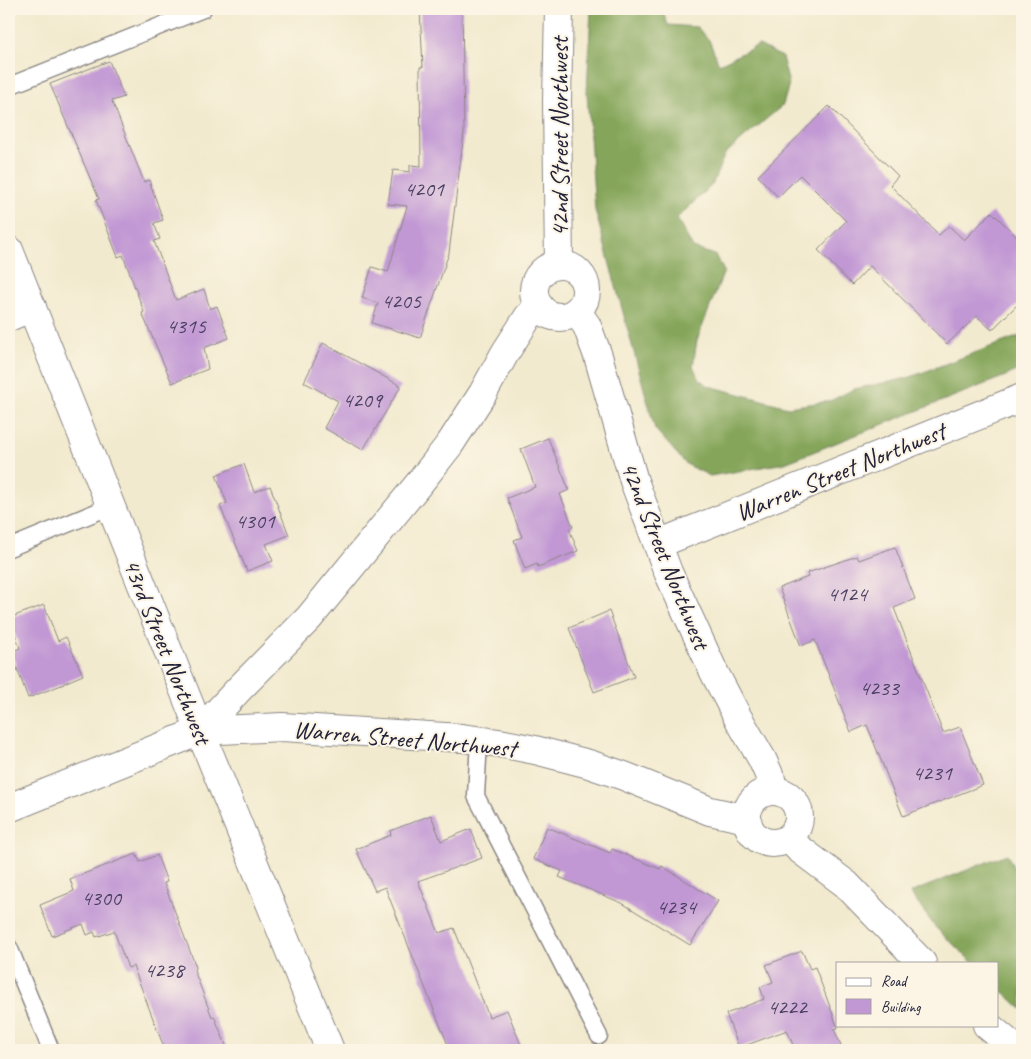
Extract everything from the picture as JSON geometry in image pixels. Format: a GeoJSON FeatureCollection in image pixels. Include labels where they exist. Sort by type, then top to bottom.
{"type":"FeatureCollection","features":[{"type":"Feature","properties":{"kind":"street","name":"42nd Street Northwest"},"geometry":{"type":"LineString","coordinates":[[559,9],[557,101],[559,265]]}},
{"type":"Feature","properties":{"kind":"street","name":"43rd Street Northwest"},"geometry":{"type":"LineString","coordinates":[[9,250],[20,312],[111,506],[330,1050]]}},
{"type":"Feature","properties":{"kind":"street","name":"42nd Street Northwest"},"geometry":{"type":"LineString","coordinates":[[539,306],[534,290],[540,274],[547,269],[564,265],[579,273],[584,280],[587,289],[586,298],[583,306],[576,312],[587,326],[598,356],[634,481],[668,572],[714,672],[762,759],[771,779],[773,791]]}},
{"type":"Feature","properties":{"kind":"street"},"geometry":{"type":"LineString","coordinates":[[539,306],[545,312],[560,318],[576,312]]}},
{"type":"Feature","properties":{"kind":"street","name":"Warren Street Northwest"},"geometry":{"type":"LineString","coordinates":[[200,731],[309,618],[421,481],[450,444],[528,317],[539,306]]}},
{"type":"Feature","properties":{"kind":"street","name":"Warren Street Northwest"},"geometry":{"type":"LineString","coordinates":[[658,544],[1022,398]]}},
{"type":"Feature","properties":{"kind":"street","name":"Warren Street Northwest"},"geometry":{"type":"LineString","coordinates":[[9,808],[200,731],[282,727],[479,740],[535,750],[589,764],[710,810],[747,819]]}},
{"type":"Feature","properties":{"kind":"street"},"geometry":{"type":"LineString","coordinates":[[773,791],[789,796],[799,810],[798,826],[793,834],[789,838],[778,842],[761,840],[750,828],[747,819],[751,803],[757,796],[764,792],[773,791]]}},
{"type":"Feature","properties":{"kind":"street"},"geometry":{"type":"LineString","coordinates":[[789,838],[798,848],[846,884],[921,962]]}},
{"type":"Feature","properties":{"kind":"street"},"geometry":{"type":"LineString","coordinates":[[988,1026],[1016,1050]]}},
{"type":"Feature","properties":{"kind":"lane"},"geometry":{"type":"LineString","coordinates":[[9,86],[203,9]]}},
{"type":"Feature","properties":{"kind":"lane"},"geometry":{"type":"LineString","coordinates":[[9,548],[111,506]]}},
{"type":"Feature","properties":{"kind":"lane"},"geometry":{"type":"LineString","coordinates":[[479,740],[476,796],[599,1036]]}},
{"type":"Feature","properties":{"kind":"lane"},"geometry":{"type":"LineString","coordinates":[[9,947],[50,1050]]}},
{"type":"Feature","properties":{"kind":"green space"},"geometry":{"type":"Polygon","coordinates":[[[591,9],[662,9],[668,25],[697,27],[709,40],[719,64],[759,45],[782,57],[789,84],[783,105],[725,154],[712,185],[677,218],[693,248],[715,255],[724,271],[697,340],[693,366],[699,379],[709,386],[788,407],[830,401],[854,389],[908,378],[1022,335],[1022,368],[785,463],[710,476],[686,464],[655,429],[595,210],[587,93],[591,9]]]}},
{"type":"Feature","properties":{"kind":"green space"},"geometry":{"type":"Polygon","coordinates":[[[1007,854],[1022,885],[1022,1009],[998,987],[998,962],[972,962],[936,928],[910,893],[1007,854]]]}},
{"type":"Feature","properties":{"kind":"building"},"geometry":{"type":"Polygon","coordinates":[[[420,9],[462,9],[464,133],[449,253],[420,338],[372,323],[378,303],[362,298],[372,267],[388,272],[407,206],[388,204],[393,170],[410,172],[410,165],[421,166],[420,67],[423,67],[420,9]]]}},
{"type":"Feature","properties":{"kind":"building"},"geometry":{"type":"Polygon","coordinates":[[[109,61],[124,97],[112,101],[144,182],[149,180],[163,220],[154,223],[160,239],[154,241],[176,300],[204,289],[210,309],[217,306],[229,338],[204,348],[208,369],[172,383],[142,313],[144,312],[123,255],[118,257],[96,200],[99,199],[50,84],[109,61]]]}},
{"type":"Feature","properties":{"kind":"building"},"geometry":{"type":"Polygon","coordinates":[[[829,106],[898,176],[890,185],[939,235],[949,226],[964,240],[992,212],[1022,242],[1022,300],[992,330],[977,316],[947,344],[870,266],[852,285],[818,250],[846,221],[800,175],[778,197],[758,176],[829,106]]]}},
{"type":"Feature","properties":{"kind":"building"},"geometry":{"type":"Polygon","coordinates":[[[323,343],[401,386],[363,450],[324,428],[338,401],[304,382],[323,343]]]}},
{"type":"Feature","properties":{"kind":"building"},"geometry":{"type":"Polygon","coordinates":[[[548,438],[569,490],[560,494],[573,527],[569,529],[578,551],[538,567],[537,564],[525,569],[514,540],[522,537],[507,498],[535,487],[521,449],[548,438]]]}},
{"type":"Feature","properties":{"kind":"building"},"geometry":{"type":"Polygon","coordinates":[[[244,464],[254,492],[270,486],[289,535],[266,544],[273,561],[247,571],[220,506],[227,503],[216,475],[244,464]]]}},
{"type":"Feature","properties":{"kind":"building"},"geometry":{"type":"Polygon","coordinates":[[[895,547],[915,599],[894,608],[943,733],[960,727],[983,785],[903,816],[867,725],[851,732],[815,640],[801,646],[779,588],[808,577],[807,573],[857,556],[859,560],[895,547]]]}},
{"type":"Feature","properties":{"kind":"building"},"geometry":{"type":"Polygon","coordinates":[[[44,605],[58,641],[66,637],[83,675],[28,698],[11,652],[20,648],[9,618],[44,605]]]}},
{"type":"Feature","properties":{"kind":"building"},"geometry":{"type":"Polygon","coordinates":[[[609,611],[634,677],[594,692],[569,628],[609,611]]]}},
{"type":"Feature","properties":{"kind":"building"},"geometry":{"type":"Polygon","coordinates":[[[431,815],[441,841],[471,829],[482,858],[418,881],[439,933],[454,928],[489,1017],[507,1010],[523,1050],[450,1050],[385,887],[375,891],[356,849],[391,835],[390,831],[431,815]]]}},
{"type":"Feature","properties":{"kind":"building"},"geometry":{"type":"Polygon","coordinates":[[[547,827],[610,853],[612,849],[660,869],[662,866],[718,901],[690,945],[622,903],[559,877],[562,871],[533,859],[547,827]]]}},
{"type":"Feature","properties":{"kind":"building"},"geometry":{"type":"Polygon","coordinates":[[[136,854],[140,862],[157,855],[167,882],[164,883],[196,967],[194,970],[212,1017],[214,1016],[228,1050],[165,1050],[133,966],[128,968],[114,931],[96,937],[94,932],[87,935],[83,924],[52,936],[40,905],[74,891],[70,879],[136,854]]]}},
{"type":"Feature","properties":{"kind":"building"},"geometry":{"type":"Polygon","coordinates":[[[802,951],[810,969],[815,967],[838,1028],[834,1029],[843,1050],[795,1050],[787,1030],[739,1048],[726,1014],[764,999],[760,987],[773,982],[766,965],[802,951]]]}}]}
